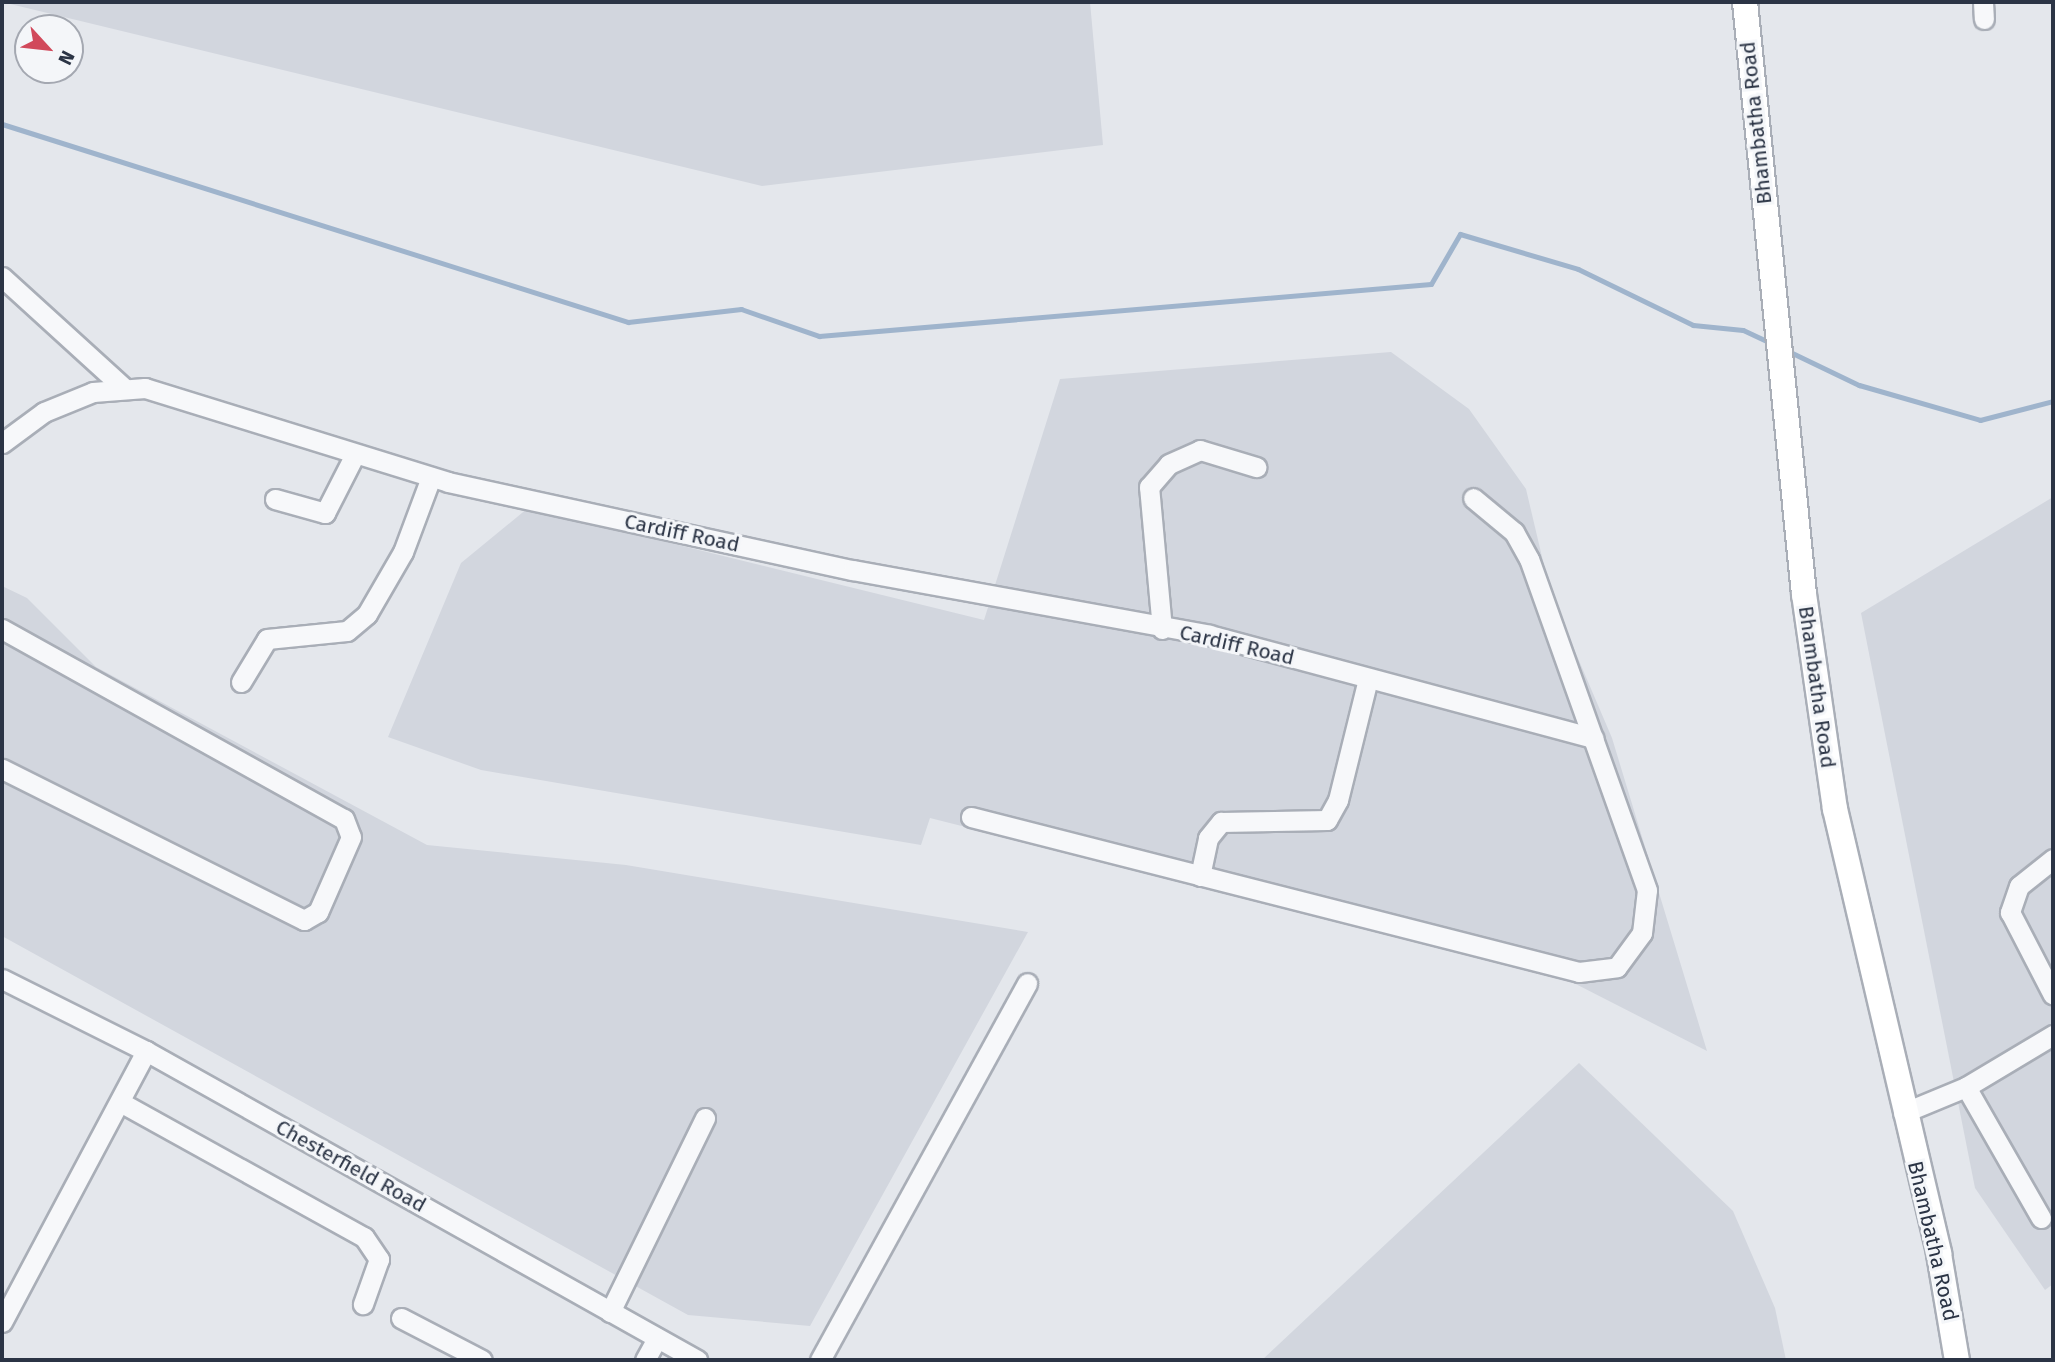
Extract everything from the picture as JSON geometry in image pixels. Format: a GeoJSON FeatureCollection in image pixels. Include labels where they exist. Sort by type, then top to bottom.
{"type":"FeatureCollection","features":[{"type":"Feature","properties":{"kind":"main road","name":"Bhambatha Road"},"geometry":{"type":"LineString","coordinates":[[1744,6],[1783,401],[1835,809],[1903,1114],[1939,1254],[1957,1360]]}},
{"type":"Feature","properties":{"kind":"street"},"geometry":{"type":"LineString","coordinates":[[2,277],[123,387]]}},
{"type":"Feature","properties":{"kind":"street","name":"Cardiff Road"},"geometry":{"type":"LineString","coordinates":[[2,443],[44,412],[123,387],[185,397],[431,477],[853,570],[1238,642],[1593,738]]}},
{"type":"Feature","properties":{"kind":"street"},"geometry":{"type":"LineString","coordinates":[[1162,629],[1149,487],[1169,464],[1200,450],[1256,467]]}},
{"type":"Feature","properties":{"kind":"street"},"geometry":{"type":"LineString","coordinates":[[275,499],[325,513],[355,454]]}},
{"type":"Feature","properties":{"kind":"street"},"geometry":{"type":"LineString","coordinates":[[241,681],[267,639],[347,631],[368,614],[403,552],[431,477]]}},
{"type":"Feature","properties":{"kind":"street"},"geometry":{"type":"LineString","coordinates":[[971,817],[1579,972],[1605,972],[1636,947],[1647,919],[1647,890],[1522,544],[1473,498]]}},
{"type":"Feature","properties":{"kind":"street"},"geometry":{"type":"LineString","coordinates":[[2,629],[330,811],[350,824],[351,837],[318,912],[304,920],[2,769]]}},
{"type":"Feature","properties":{"kind":"street"},"geometry":{"type":"LineString","coordinates":[[1200,876],[1208,838],[1221,822],[1327,820],[1338,800],[1368,679]]}},
{"type":"Feature","properties":{"kind":"street"},"geometry":{"type":"LineString","coordinates":[[2053,859],[2019,886],[2010,912],[2053,995]]}},
{"type":"Feature","properties":{"kind":"street","name":"Chesterfield Road"},"geometry":{"type":"LineString","coordinates":[[2,979],[146,1051],[697,1360]]}},
{"type":"Feature","properties":{"kind":"street"},"geometry":{"type":"LineString","coordinates":[[820,1360],[1027,983]]}},
{"type":"Feature","properties":{"kind":"street"},"geometry":{"type":"LineString","coordinates":[[1903,1114],[1966,1087],[2053,1034]]}},
{"type":"Feature","properties":{"kind":"street"},"geometry":{"type":"LineString","coordinates":[[2,1322],[146,1051]]}},
{"type":"Feature","properties":{"kind":"street"},"geometry":{"type":"LineString","coordinates":[[1966,1087],[2041,1218]]}},
{"type":"Feature","properties":{"kind":"street"},"geometry":{"type":"LineString","coordinates":[[120,1102],[364,1237],[379,1259],[363,1304]]}},
{"type":"Feature","properties":{"kind":"street"},"geometry":{"type":"LineString","coordinates":[[610,1312],[705,1118]]}},
{"type":"Feature","properties":{"kind":"street"},"geometry":{"type":"LineString","coordinates":[[401,1318],[482,1360]]}},
{"type":"Feature","properties":{"kind":"street"},"geometry":{"type":"LineString","coordinates":[[645,1360],[657,1338]]}},
{"type":"Feature","properties":{"kind":"shaded area"},"geometry":{"type":"Polygon","coordinates":[[[2,2],[1090,2],[1103,145],[762,186],[84,22],[84,14],[52,14],[2,2]]]}},
{"type":"Feature","properties":{"kind":"shaded area"},"geometry":{"type":"Polygon","coordinates":[[[1391,352],[1469,409],[1526,489],[1551,595],[1612,738],[1707,1051],[1562,977],[930,818],[921,845],[481,770],[388,737],[461,563],[528,508],[984,620],[1060,379],[1391,352]]]}},
{"type":"Feature","properties":{"kind":"shaded area"},"geometry":{"type":"Polygon","coordinates":[[[2053,497],[2053,1284],[2045,1290],[1975,1188],[1861,613],[2053,497]]]}},
{"type":"Feature","properties":{"kind":"shaded area"},"geometry":{"type":"Polygon","coordinates":[[[2,586],[27,598],[96,667],[427,845],[626,865],[1028,932],[810,1326],[688,1315],[2,936],[2,586]]]}},
{"type":"Feature","properties":{"kind":"shaded area"},"geometry":{"type":"Polygon","coordinates":[[[1579,1063],[1733,1211],[1775,1308],[1786,1360],[1262,1360],[1579,1063]]]}},
{"type":"Feature","properties":{"kind":"waterway"},"geometry":{"type":"LineString","coordinates":[[2,124],[628,322],[741,309],[819,336],[1431,284],[1460,234],[1578,269],[1693,325],[1743,330],[1773,344]]}},
{"type":"Feature","properties":{"kind":"waterway"},"geometry":{"type":"LineString","coordinates":[[1788,351],[1859,385],[1980,420],[2053,401]]}}]}
